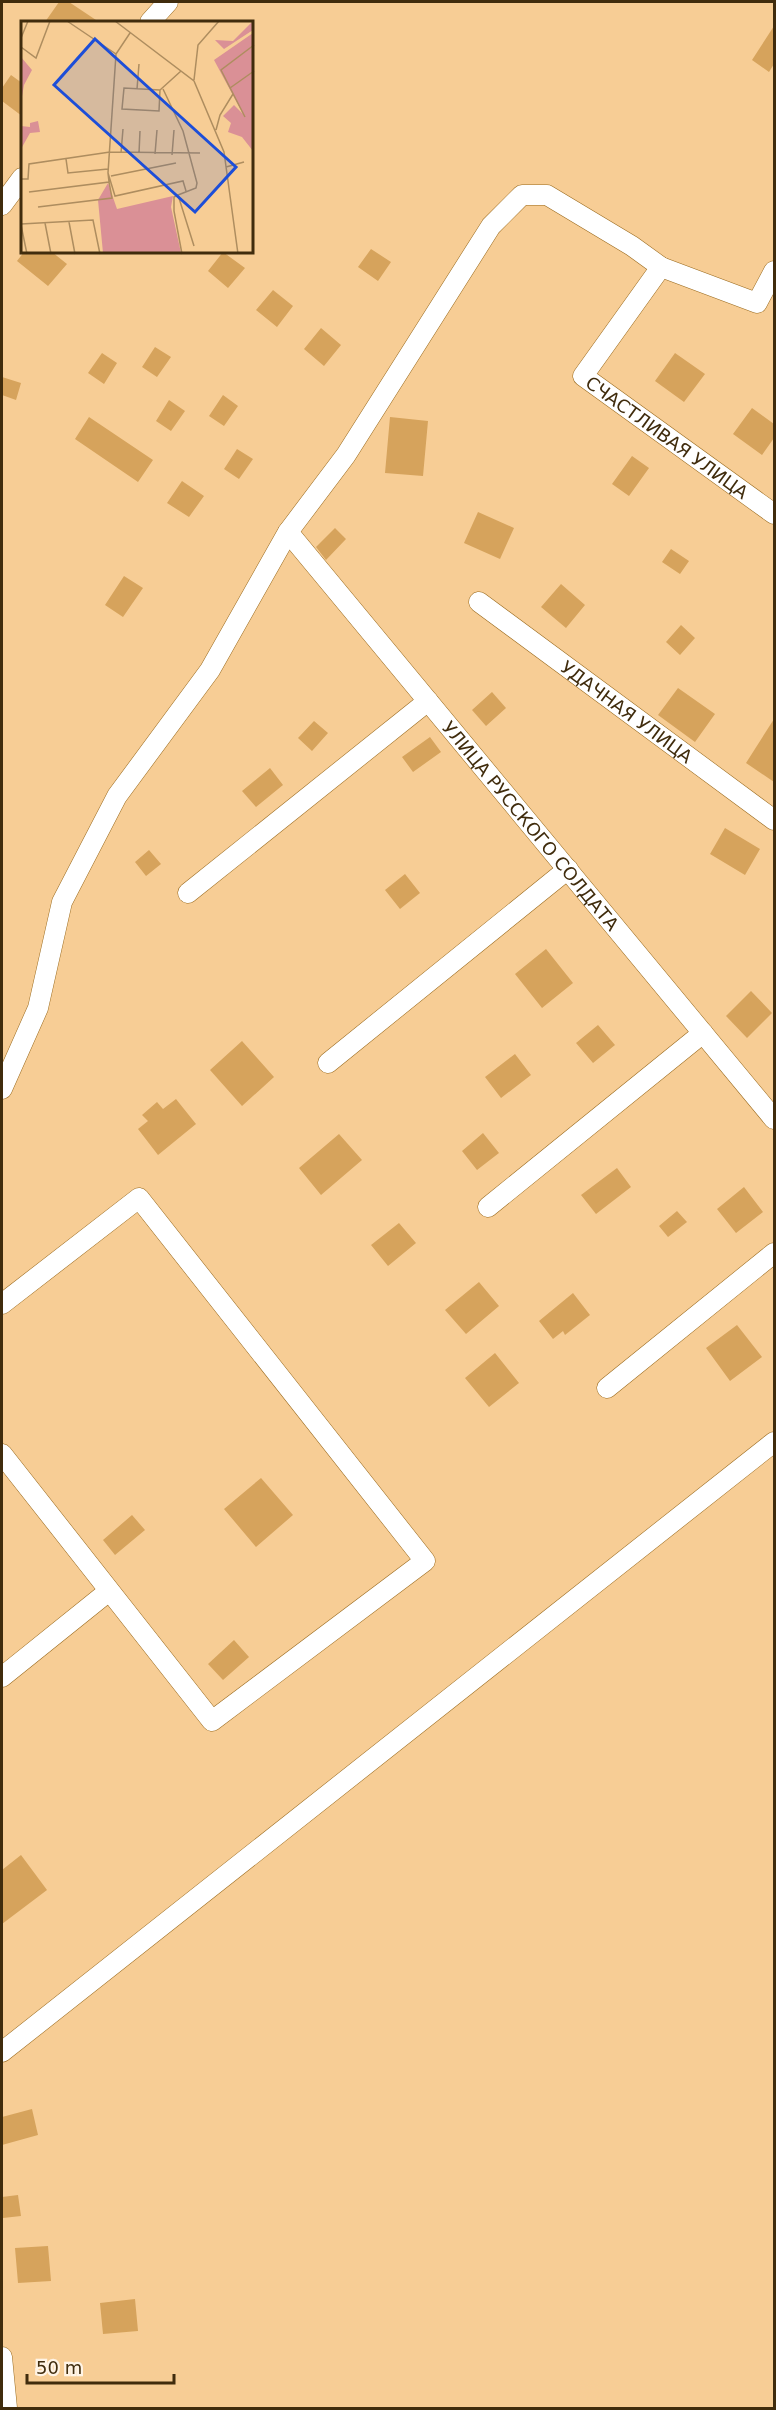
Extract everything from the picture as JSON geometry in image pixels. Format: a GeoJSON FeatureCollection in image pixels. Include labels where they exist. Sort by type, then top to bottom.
{"type":"FeatureCollection","features":[{"type":"Feature","properties":{"kind":"street"},"geometry":{"type":"LineString","coordinates":[[151,21],[168,2]]}},
{"type":"Feature","properties":{"kind":"street"},"geometry":{"type":"LineString","coordinates":[[2,205],[21,179]]}},
{"type":"Feature","properties":{"kind":"street"},"geometry":{"type":"LineString","coordinates":[[2,1089],[38,1008],[62,902],[117,796],[210,670],[288,532],[346,455],[491,226],[522,195],[547,195],[632,246],[662,267],[757,303],[774,271]]}},
{"type":"Feature","properties":{"kind":"street","name":"СЧАСТЛИВАЯ УЛИЦА"},"geometry":{"type":"LineString","coordinates":[[662,267],[583,376],[774,514]]}},
{"type":"Feature","properties":{"kind":"street","name":"УЛИЦА РУССКОГО СОЛДАТА"},"geometry":{"type":"LineString","coordinates":[[288,532],[774,1119]]}},
{"type":"Feature","properties":{"kind":"street","name":"УДАЧНАЯ УЛИЦА"},"geometry":{"type":"LineString","coordinates":[[479,602],[774,820]]}},
{"type":"Feature","properties":{"kind":"street"},"geometry":{"type":"LineString","coordinates":[[188,893],[428,701]]}},
{"type":"Feature","properties":{"kind":"street"},"geometry":{"type":"LineString","coordinates":[[328,1063],[568,869]]}},
{"type":"Feature","properties":{"kind":"street"},"geometry":{"type":"LineString","coordinates":[[488,1207],[703,1032]]}},
{"type":"Feature","properties":{"kind":"street"},"geometry":{"type":"LineString","coordinates":[[2,1304],[139,1198],[425,1561],[212,1721],[2,1454]]}},
{"type":"Feature","properties":{"kind":"street"},"geometry":{"type":"LineString","coordinates":[[607,1388],[774,1253]]}},
{"type":"Feature","properties":{"kind":"street"},"geometry":{"type":"LineString","coordinates":[[2,2052],[774,1442]]}},
{"type":"Feature","properties":{"kind":"street"},"geometry":{"type":"LineString","coordinates":[[2,1677],[109,1591]]}},
{"type":"Feature","properties":{"kind":"street"},"geometry":{"type":"LineString","coordinates":[[2,2357],[7,2409]]}},
{"type":"Feature","properties":{"kind":"building"},"geometry":{"type":"Polygon","coordinates":[[[59,2],[69,2],[98,21],[46,21],[59,2]]]}},
{"type":"Feature","properties":{"kind":"building"},"geometry":{"type":"Polygon","coordinates":[[[774,26],[774,64],[769,72],[752,60],[774,26]]]}},
{"type":"Feature","properties":{"kind":"building"},"geometry":{"type":"Polygon","coordinates":[[[11,75],[21,82],[21,115],[2,101],[2,88],[11,75]]]}},
{"type":"Feature","properties":{"kind":"building"},"geometry":{"type":"Polygon","coordinates":[[[371,249],[391,262],[378,281],[358,267],[371,249]]]}},
{"type":"Feature","properties":{"kind":"building"},"geometry":{"type":"Polygon","coordinates":[[[22,254],[54,254],[67,264],[48,286],[17,261],[22,254]]]}},
{"type":"Feature","properties":{"kind":"building"},"geometry":{"type":"Polygon","coordinates":[[[221,254],[226,254],[245,268],[228,288],[208,271],[221,254]]]}},
{"type":"Feature","properties":{"kind":"building"},"geometry":{"type":"Polygon","coordinates":[[[273,290],[293,306],[277,327],[256,310],[273,290]]]}},
{"type":"Feature","properties":{"kind":"building"},"geometry":{"type":"Polygon","coordinates":[[[321,328],[341,345],[324,366],[304,349],[321,328]]]}},
{"type":"Feature","properties":{"kind":"building"},"geometry":{"type":"Polygon","coordinates":[[[155,347],[171,357],[157,377],[142,367],[155,347]]]}},
{"type":"Feature","properties":{"kind":"building"},"geometry":{"type":"Polygon","coordinates":[[[102,353],[117,363],[104,384],[88,373],[102,353]]]}},
{"type":"Feature","properties":{"kind":"building"},"geometry":{"type":"Polygon","coordinates":[[[675,353],[705,374],[684,402],[655,381],[675,353]]]}},
{"type":"Feature","properties":{"kind":"building"},"geometry":{"type":"Polygon","coordinates":[[[2,377],[21,383],[16,400],[2,395],[2,377]]]}},
{"type":"Feature","properties":{"kind":"building"},"geometry":{"type":"Polygon","coordinates":[[[223,395],[238,406],[224,426],[209,416],[223,395]]]}},
{"type":"Feature","properties":{"kind":"building"},"geometry":{"type":"Polygon","coordinates":[[[169,400],[185,411],[171,431],[156,421],[169,400]]]}},
{"type":"Feature","properties":{"kind":"building"},"geometry":{"type":"Polygon","coordinates":[[[752,408],[774,424],[774,438],[762,455],[733,434],[752,408]]]}},
{"type":"Feature","properties":{"kind":"building"},"geometry":{"type":"Polygon","coordinates":[[[89,417],[153,460],[138,482],[75,439],[89,417]]]}},
{"type":"Feature","properties":{"kind":"building"},"geometry":{"type":"Polygon","coordinates":[[[390,417],[428,421],[423,476],[385,473],[390,417]]]}},
{"type":"Feature","properties":{"kind":"building"},"geometry":{"type":"Polygon","coordinates":[[[237,449],[253,459],[239,479],[224,469],[237,449]]]}},
{"type":"Feature","properties":{"kind":"building"},"geometry":{"type":"Polygon","coordinates":[[[632,456],[649,468],[629,496],[612,484],[632,456]]]}},
{"type":"Feature","properties":{"kind":"building"},"geometry":{"type":"Polygon","coordinates":[[[182,481],[204,496],[189,517],[167,503],[182,481]]]}},
{"type":"Feature","properties":{"kind":"building"},"geometry":{"type":"Polygon","coordinates":[[[478,512],[514,528],[500,559],[464,543],[478,512]]]}},
{"type":"Feature","properties":{"kind":"building"},"geometry":{"type":"Polygon","coordinates":[[[335,528],[346,539],[326,560],[316,547],[335,528]]]}},
{"type":"Feature","properties":{"kind":"building"},"geometry":{"type":"Polygon","coordinates":[[[671,549],[689,561],[680,574],[662,562],[671,549]]]}},
{"type":"Feature","properties":{"kind":"building"},"geometry":{"type":"Polygon","coordinates":[[[124,576],[143,588],[123,617],[105,605],[124,576]]]}},
{"type":"Feature","properties":{"kind":"building"},"geometry":{"type":"Polygon","coordinates":[[[561,584],[585,605],[566,628],[541,607],[561,584]]]}},
{"type":"Feature","properties":{"kind":"building"},"geometry":{"type":"Polygon","coordinates":[[[681,625],[695,638],[680,655],[666,642],[681,625]]]}},
{"type":"Feature","properties":{"kind":"building"},"geometry":{"type":"Polygon","coordinates":[[[678,688],[715,714],[695,742],[658,715],[678,688]]]}},
{"type":"Feature","properties":{"kind":"building"},"geometry":{"type":"Polygon","coordinates":[[[492,692],[506,708],[486,726],[472,710],[492,692]]]}},
{"type":"Feature","properties":{"kind":"building"},"geometry":{"type":"Polygon","coordinates":[[[774,719],[774,782],[746,763],[774,719]]]}},
{"type":"Feature","properties":{"kind":"building"},"geometry":{"type":"Polygon","coordinates":[[[314,721],[328,733],[312,751],[298,738],[314,721]]]}},
{"type":"Feature","properties":{"kind":"building"},"geometry":{"type":"Polygon","coordinates":[[[430,737],[441,752],[413,772],[402,757],[430,737]]]}},
{"type":"Feature","properties":{"kind":"building"},"geometry":{"type":"Polygon","coordinates":[[[270,768],[283,785],[256,807],[242,791],[270,768]]]}},
{"type":"Feature","properties":{"kind":"building"},"geometry":{"type":"Polygon","coordinates":[[[725,828],[760,849],[745,875],[710,854],[725,828]]]}},
{"type":"Feature","properties":{"kind":"building"},"geometry":{"type":"Polygon","coordinates":[[[149,850],[161,864],[146,876],[135,862],[149,850]]]}},
{"type":"Feature","properties":{"kind":"building"},"geometry":{"type":"Polygon","coordinates":[[[405,874],[420,893],[400,909],[385,890],[405,874]]]}},
{"type":"Feature","properties":{"kind":"building"},"geometry":{"type":"Polygon","coordinates":[[[546,949],[573,983],[542,1008],[515,974],[546,949]]]}},
{"type":"Feature","properties":{"kind":"building"},"geometry":{"type":"Polygon","coordinates":[[[751,991],[772,1013],[747,1038],[726,1016],[751,991]]]}},
{"type":"Feature","properties":{"kind":"building"},"geometry":{"type":"Polygon","coordinates":[[[598,1025],[615,1045],[593,1063],[576,1043],[598,1025]]]}},
{"type":"Feature","properties":{"kind":"building"},"geometry":{"type":"Polygon","coordinates":[[[242,1041],[274,1077],[242,1106],[210,1070],[242,1041]]]}},
{"type":"Feature","properties":{"kind":"building"},"geometry":{"type":"Polygon","coordinates":[[[515,1054],[531,1075],[501,1098],[485,1077],[515,1054]]]}},
{"type":"Feature","properties":{"kind":"building"},"geometry":{"type":"Polygon","coordinates":[[[176,1099],[196,1124],[158,1155],[138,1129],[148,1121],[142,1115],[157,1102],[163,1109],[176,1099]]]}},
{"type":"Feature","properties":{"kind":"building"},"geometry":{"type":"Polygon","coordinates":[[[483,1133],[499,1153],[477,1170],[462,1151],[483,1133]]]}},
{"type":"Feature","properties":{"kind":"building"},"geometry":{"type":"Polygon","coordinates":[[[339,1134],[362,1160],[321,1195],[299,1168],[339,1134]]]}},
{"type":"Feature","properties":{"kind":"building"},"geometry":{"type":"Polygon","coordinates":[[[617,1168],[631,1187],[596,1214],[581,1195],[617,1168]]]}},
{"type":"Feature","properties":{"kind":"building"},"geometry":{"type":"Polygon","coordinates":[[[744,1187],[763,1212],[736,1233],[717,1209],[744,1187]]]}},
{"type":"Feature","properties":{"kind":"building"},"geometry":{"type":"Polygon","coordinates":[[[677,1211],[687,1222],[668,1237],[659,1226],[677,1211]]]}},
{"type":"Feature","properties":{"kind":"building"},"geometry":{"type":"Polygon","coordinates":[[[399,1223],[416,1243],[388,1266],[371,1245],[399,1223]]]}},
{"type":"Feature","properties":{"kind":"building"},"geometry":{"type":"Polygon","coordinates":[[[479,1282],[499,1306],[466,1334],[445,1310],[479,1282]]]}},
{"type":"Feature","properties":{"kind":"building"},"geometry":{"type":"Polygon","coordinates":[[[573,1293],[590,1315],[565,1335],[563,1331],[553,1339],[539,1321],[573,1293]]]}},
{"type":"Feature","properties":{"kind":"building"},"geometry":{"type":"Polygon","coordinates":[[[737,1325],[762,1357],[730,1381],[706,1348],[737,1325]]]}},
{"type":"Feature","properties":{"kind":"building"},"geometry":{"type":"Polygon","coordinates":[[[495,1353],[519,1383],[489,1407],[465,1378],[495,1353]]]}},
{"type":"Feature","properties":{"kind":"building"},"geometry":{"type":"Polygon","coordinates":[[[261,1478],[293,1515],[256,1547],[224,1509],[261,1478]]]}},
{"type":"Feature","properties":{"kind":"building"},"geometry":{"type":"Polygon","coordinates":[[[132,1515],[145,1530],[115,1555],[103,1540],[132,1515]]]}},
{"type":"Feature","properties":{"kind":"building"},"geometry":{"type":"Polygon","coordinates":[[[234,1640],[249,1657],[223,1680],[208,1664],[234,1640]]]}},
{"type":"Feature","properties":{"kind":"building"},"geometry":{"type":"Polygon","coordinates":[[[21,1855],[47,1890],[2,1924],[2,1870],[21,1855]]]}},
{"type":"Feature","properties":{"kind":"building"},"geometry":{"type":"Polygon","coordinates":[[[32,2109],[38,2135],[2,2145],[2,2117],[32,2109]]]}},
{"type":"Feature","properties":{"kind":"building"},"geometry":{"type":"Polygon","coordinates":[[[18,2195],[21,2216],[3,2218],[2,2197],[18,2195]]]}},
{"type":"Feature","properties":{"kind":"building"},"geometry":{"type":"Polygon","coordinates":[[[48,2246],[51,2281],[18,2283],[15,2248],[48,2246]]]}},
{"type":"Feature","properties":{"kind":"building"},"geometry":{"type":"Polygon","coordinates":[[[135,2299],[138,2331],[103,2334],[100,2303],[135,2299]]]}}]}
